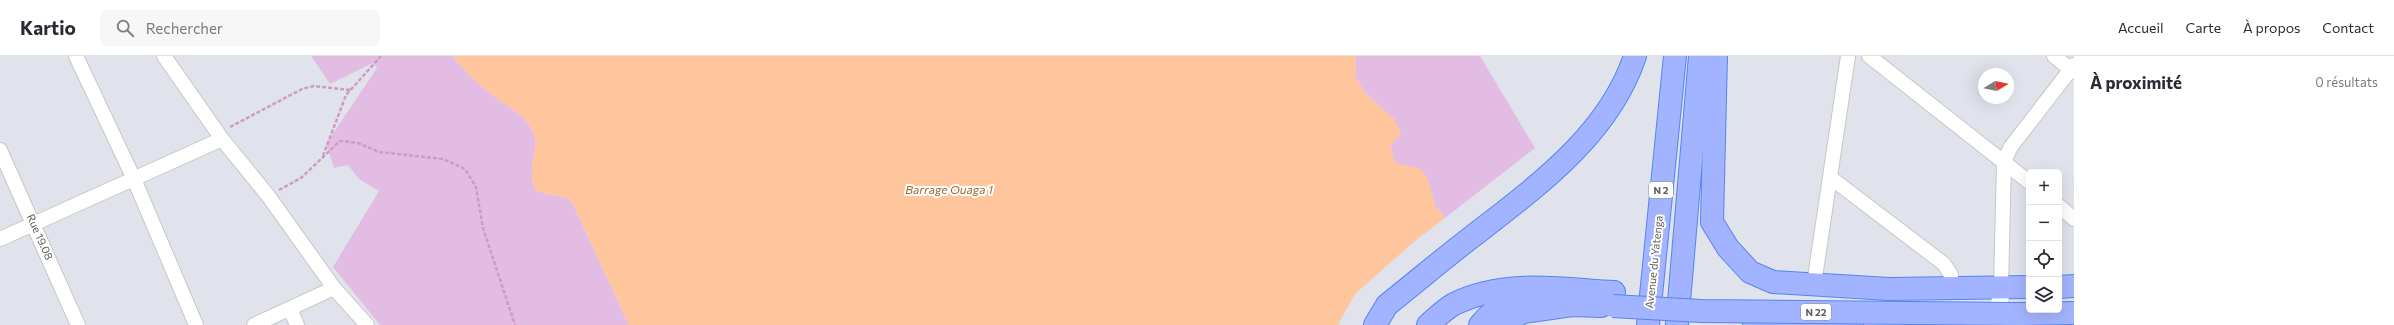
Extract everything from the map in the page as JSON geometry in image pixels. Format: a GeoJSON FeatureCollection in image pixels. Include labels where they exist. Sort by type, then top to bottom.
{"type":"FeatureCollection","features":[{"type":"Feature","properties":{"kind":"main road"},"geometry":{"type":"LineString","coordinates":[[1375,325],[1387,305],[1533,189],[1593,132],[1630,71],[1635,56]]}},
{"type":"Feature","properties":{"kind":"main road","name":"Avenue du Yatenga"},"geometry":{"type":"LineString","coordinates":[[1648,325],[1675,56]]}},
{"type":"Feature","properties":{"kind":"main road","name":"N 2"},"geometry":{"type":"LineString","coordinates":[[1677,325],[1700,56]]}},
{"type":"Feature","properties":{"kind":"main road"},"geometry":{"type":"LineString","coordinates":[[1716,56],[1712,222],[1728,248],[1750,272],[1773,282],[1888,289],[2026,287]]}},
{"type":"Feature","properties":{"kind":"main road"},"geometry":{"type":"LineString","coordinates":[[2062,287],[2074,286]]}},
{"type":"Feature","properties":{"kind":"main road"},"geometry":{"type":"LineString","coordinates":[[1428,325],[1453,305],[1489,291],[1515,287],[1562,289],[1614,299]]}},
{"type":"Feature","properties":{"kind":"main road"},"geometry":{"type":"LineString","coordinates":[[1480,325],[1492,310],[1519,298],[1562,289]]}},
{"type":"Feature","properties":{"kind":"main road"},"geometry":{"type":"LineString","coordinates":[[1502,325],[1523,312],[1614,299]]}},
{"type":"Feature","properties":{"kind":"main road","name":"N 22"},"geometry":{"type":"LineString","coordinates":[[1614,299],[1789,299],[2026,304]]}},
{"type":"Feature","properties":{"kind":"main road","name":"N 22"},"geometry":{"type":"LineString","coordinates":[[1614,299],[1701,311],[2074,313]]}},
{"type":"Feature","properties":{"kind":"main road"},"geometry":{"type":"LineString","coordinates":[[2062,303],[2074,303]]}},
{"type":"Feature","properties":{"kind":"main road"},"geometry":{"type":"LineString","coordinates":[[1754,325],[1852,325]]}},
{"type":"Feature","properties":{"kind":"street"},"geometry":{"type":"LineString","coordinates":[[76,56],[134,179],[196,325]]}},
{"type":"Feature","properties":{"kind":"street"},"geometry":{"type":"LineString","coordinates":[[164,56],[222,138],[269,197],[334,288],[367,325]]}},
{"type":"Feature","properties":{"kind":"street"},"geometry":{"type":"LineString","coordinates":[[1814,284],[1848,56]]}},
{"type":"Feature","properties":{"kind":"street"},"geometry":{"type":"LineString","coordinates":[[1869,56],[2026,180]]}},
{"type":"Feature","properties":{"kind":"street"},"geometry":{"type":"LineString","coordinates":[[1998,325],[2001,288],[2004,162],[2010,148],[2073,69],[2054,56]]}},
{"type":"Feature","properties":{"kind":"street"},"geometry":{"type":"LineString","coordinates":[[0,238],[134,179],[222,138]]}},
{"type":"Feature","properties":{"kind":"street","name":"Rue 19.08"},"geometry":{"type":"LineString","coordinates":[[0,150],[78,325]]}},
{"type":"Feature","properties":{"kind":"street"},"geometry":{"type":"LineString","coordinates":[[1831,178],[1944,264],[1951,276],[1952,288]]}},
{"type":"Feature","properties":{"kind":"street"},"geometry":{"type":"LineString","coordinates":[[2062,208],[2074,218]]}},
{"type":"Feature","properties":{"kind":"street"},"geometry":{"type":"LineString","coordinates":[[254,325],[334,288]]}},
{"type":"Feature","properties":{"kind":"street"},"geometry":{"type":"LineString","coordinates":[[290,308],[297,325]]}},
{"type":"Feature","properties":{"kind":"path"},"geometry":{"type":"LineString","coordinates":[[322,156],[334,122],[350,90],[381,56]]}},
{"type":"Feature","properties":{"kind":"path"},"geometry":{"type":"LineString","coordinates":[[222,138],[224,131],[236,123],[302,89],[314,86],[350,90]]}},
{"type":"Feature","properties":{"kind":"path"},"geometry":{"type":"LineString","coordinates":[[269,197],[301,178],[322,156],[340,141],[350,141],[379,152],[443,160],[465,170],[476,186],[483,228],[515,325]]}},
{"type":"Feature","properties":{"kind":"shaded area"},"geometry":{"type":"Polygon","coordinates":[[[311,56],[453,56],[478,83],[517,112],[531,127],[535,141],[532,174],[536,191],[571,200],[629,325],[380,325],[333,267],[379,191],[359,179],[348,165],[334,168],[326,144],[377,68],[373,63],[330,84],[311,56]]]}},
{"type":"Feature","properties":{"kind":"shaded area"},"geometry":{"type":"Polygon","coordinates":[[[1356,56],[1480,56],[1535,148],[1445,218],[1435,206],[1427,177],[1395,163],[1390,145],[1395,120],[1364,92],[1355,76],[1356,56]]]}},
{"type":"Feature","properties":{"kind":"water","name":"Barrage Ouaga 1"},"geometry":{"type":"Polygon","coordinates":[[[453,56],[1356,56],[1355,76],[1364,92],[1395,120],[1401,134],[1390,145],[1395,163],[1420,169],[1427,177],[1435,206],[1445,218],[1416,240],[1355,294],[1338,325],[629,325],[571,200],[536,191],[532,174],[535,141],[531,127],[517,112],[478,83],[453,56]]]}}]}
